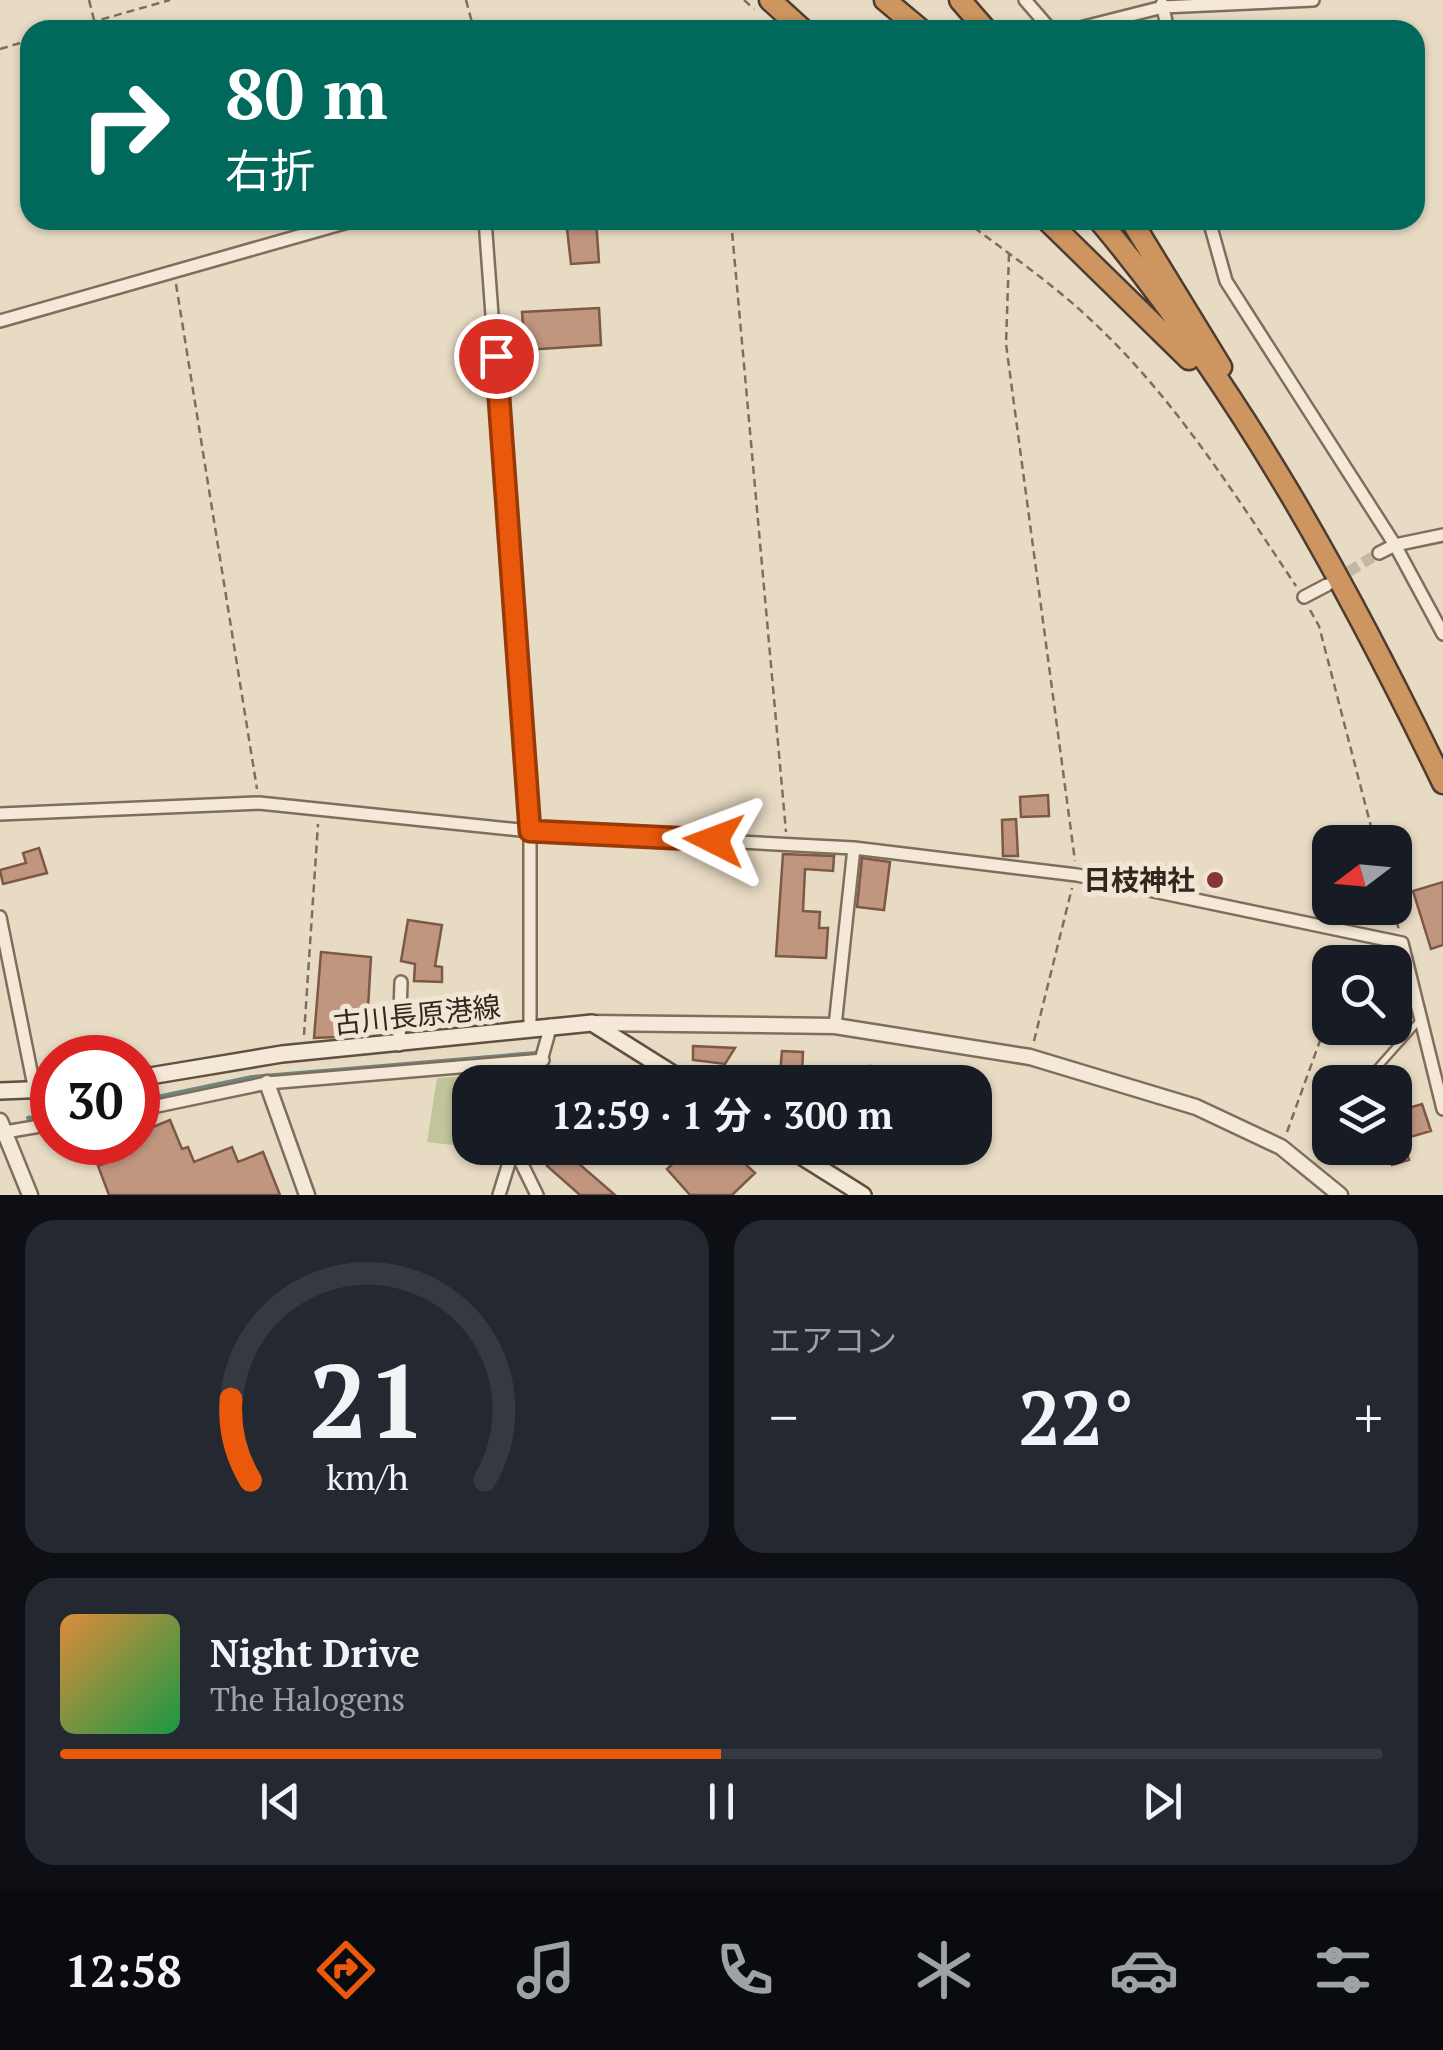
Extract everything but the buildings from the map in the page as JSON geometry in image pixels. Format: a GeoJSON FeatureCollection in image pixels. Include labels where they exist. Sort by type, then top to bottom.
{"type":"FeatureCollection","features":[{"type":"Feature","properties":{"kind":"highway"},"geometry":{"type":"LineString","coordinates":[[770,0],[792,20]]}},
{"type":"Feature","properties":{"kind":"highway"},"geometry":{"type":"LineString","coordinates":[[888,0],[911,20]]}},
{"type":"Feature","properties":{"kind":"highway"},"geometry":{"type":"LineString","coordinates":[[960,0],[977,20]]}},
{"type":"Feature","properties":{"kind":"highway"},"geometry":{"type":"LineString","coordinates":[[1058,230],[1236,406]]}},
{"type":"Feature","properties":{"kind":"highway"},"geometry":{"type":"LineString","coordinates":[[1105,230],[1236,406],[1276,468],[1327,552],[1443,783]]}},
{"type":"Feature","properties":{"kind":"highway"},"geometry":{"type":"LineString","coordinates":[[1137,230],[1202,332],[1276,468]]}},
{"type":"Feature","properties":{"kind":"main road","name":"古川長原港線"},"geometry":{"type":"LineString","coordinates":[[160,1075],[303,1052],[592,1023]]}},
{"type":"Feature","properties":{"kind":"main road"},"geometry":{"type":"LineString","coordinates":[[592,1023],[659,1065]]}},
{"type":"Feature","properties":{"kind":"main road"},"geometry":{"type":"LineString","coordinates":[[0,1091],[30,1091]]}},
{"type":"Feature","properties":{"kind":"main road"},"geometry":{"type":"LineString","coordinates":[[815,1165],[863,1195]]}},
{"type":"Feature","properties":{"kind":"street"},"geometry":{"type":"LineString","coordinates":[[1025,0],[1042,20]]}},
{"type":"Feature","properties":{"kind":"street"},"geometry":{"type":"LineString","coordinates":[[1107,20],[1162,4],[1313,0]]}},
{"type":"Feature","properties":{"kind":"street"},"geometry":{"type":"LineString","coordinates":[[0,322],[320,230]]}},
{"type":"Feature","properties":{"kind":"street"},"geometry":{"type":"LineString","coordinates":[[486,230],[530,831],[530,1028]]}},
{"type":"Feature","properties":{"kind":"street"},"geometry":{"type":"LineString","coordinates":[[1214,230],[1226,281],[1395,545],[1443,634]]}},
{"type":"Feature","properties":{"kind":"street"},"geometry":{"type":"LineString","coordinates":[[1379,553],[1395,545],[1443,535]]}},
{"type":"Feature","properties":{"kind":"street"},"geometry":{"type":"LineString","coordinates":[[1304,597],[1327,585]]}},
{"type":"Feature","properties":{"kind":"street"},"geometry":{"type":"LineString","coordinates":[[0,814],[260,803],[530,831],[854,848],[1077,875],[1402,944],[1443,1109]]}},
{"type":"Feature","properties":{"kind":"street"},"geometry":{"type":"LineString","coordinates":[[835,1026],[854,848]]}},
{"type":"Feature","properties":{"kind":"street"},"geometry":{"type":"LineString","coordinates":[[0,917],[30,1071]]}},
{"type":"Feature","properties":{"kind":"street"},"geometry":{"type":"LineString","coordinates":[[400,1045],[401,982]]}},
{"type":"Feature","properties":{"kind":"street"},"geometry":{"type":"LineString","coordinates":[[592,1023],[835,1026],[1030,1057],[1196,1108],[1282,1148],[1340,1195]]}},
{"type":"Feature","properties":{"kind":"street"},"geometry":{"type":"LineString","coordinates":[[540,1065],[551,1025]]}},
{"type":"Feature","properties":{"kind":"street"},"geometry":{"type":"LineString","coordinates":[[160,1106],[267,1084],[542,1060]]}},
{"type":"Feature","properties":{"kind":"street"},"geometry":{"type":"LineString","coordinates":[[267,1084],[307,1195]]}},
{"type":"Feature","properties":{"kind":"street"},"geometry":{"type":"LineString","coordinates":[[30,1125],[3,1126],[30,1195]]}},
{"type":"Feature","properties":{"kind":"street"},"geometry":{"type":"LineString","coordinates":[[499,1195],[508,1165]]}},
{"type":"Feature","properties":{"kind":"street"},"geometry":{"type":"LineString","coordinates":[[521,1165],[537,1195]]}},
{"type":"Feature","properties":{"kind":"lane"},"geometry":{"type":"LineString","coordinates":[[1380,1065],[1421,1019]]}},
{"type":"Feature","properties":{"kind":"path"},"geometry":{"type":"LineString","coordinates":[[98,20],[170,0]]}},
{"type":"Feature","properties":{"kind":"path"},"geometry":{"type":"LineString","coordinates":[[733,230],[787,844]]}},
{"type":"Feature","properties":{"kind":"path"},"geometry":{"type":"LineString","coordinates":[[977,230],[1088,318],[1164,398],[1304,597],[1319,626],[1371,825]]}},
{"type":"Feature","properties":{"kind":"path"},"geometry":{"type":"LineString","coordinates":[[1008,254],[1006,344],[1038,560],[1077,875],[1062,920],[1030,1057]]}},
{"type":"Feature","properties":{"kind":"path"},"geometry":{"type":"LineString","coordinates":[[174,272],[260,803]]}},
{"type":"Feature","properties":{"kind":"path"},"geometry":{"type":"LineString","coordinates":[[303,1052],[320,807]]}},
{"type":"Feature","properties":{"kind":"path"},"geometry":{"type":"LineString","coordinates":[[1397,925],[1402,944]]}},
{"type":"Feature","properties":{"kind":"path"},"geometry":{"type":"LineString","coordinates":[[1354,945],[1358,934]]}},
{"type":"Feature","properties":{"kind":"path"},"geometry":{"type":"LineString","coordinates":[[1282,1148],[1319,1045]]}},
{"type":"Feature","properties":{"kind":"green space"},"geometry":{"type":"Polygon","coordinates":[[[452,1077],[452,1145],[427,1142],[437,1078],[452,1077]]]}},
{"type":"Feature","properties":{"kind":"waterway"},"geometry":{"type":"LineString","coordinates":[[160,1096],[252,1077],[536,1053]]}},
{"type":"Feature","properties":{"kind":"tunnel"},"geometry":{"type":"LineString","coordinates":[[1335,580],[1379,553]]}},
{"type":"Feature","properties":{"kind":"place","name":"日枝神社"},"geometry":{"type":"Point","coordinates":[1215,880]}},
{"type":"Feature","properties":{"kind":"route"},"geometry":{"type":"LineString","coordinates":[[496,356],[530,831],[714,840]]}}]}
